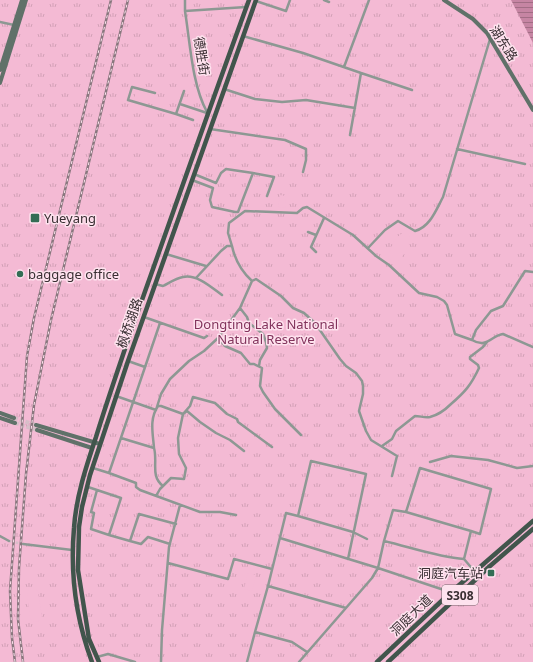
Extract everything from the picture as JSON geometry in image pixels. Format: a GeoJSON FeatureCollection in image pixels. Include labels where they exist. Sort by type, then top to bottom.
{"type":"FeatureCollection","features":[{"type":"Feature","properties":{"kind":"main road"},"geometry":{"type":"LineString","coordinates":[[0,70],[22,0]]}},
{"type":"Feature","properties":{"kind":"main road"},"geometry":{"type":"LineString","coordinates":[[0,83],[26,0]]}},
{"type":"Feature","properties":{"kind":"main road","name":"枫桥湖路"},"geometry":{"type":"LineString","coordinates":[[92,662],[84,642],[73,572],[76,507],[92,448],[120,362],[248,0]]}},
{"type":"Feature","properties":{"kind":"main road","name":"枫桥湖路"},"geometry":{"type":"LineString","coordinates":[[98,660],[89,639],[78,570],[79,527],[87,487],[143,317],[256,0]]}},
{"type":"Feature","properties":{"kind":"main road","name":"湖东路"},"geometry":{"type":"LineString","coordinates":[[444,0],[473,19],[482,27],[533,110]]}},
{"type":"Feature","properties":{"kind":"main road"},"geometry":{"type":"LineString","coordinates":[[0,414],[14,420],[0,418]]}},
{"type":"Feature","properties":{"kind":"main road"},"geometry":{"type":"LineString","coordinates":[[36,425],[100,444]]}},
{"type":"Feature","properties":{"kind":"main road"},"geometry":{"type":"LineString","coordinates":[[37,430],[92,448]]}},
{"type":"Feature","properties":{"kind":"main road","name":"洞庭大道"},"geometry":{"type":"LineString","coordinates":[[377,662],[450,593],[533,521]]}},
{"type":"Feature","properties":{"kind":"main road","name":"洞庭大道"},"geometry":{"type":"LineString","coordinates":[[388,662],[490,566],[533,529]]}},
{"type":"Feature","properties":{"kind":"street","name":"德胜街"},"geometry":{"type":"LineString","coordinates":[[185,0],[185,11],[196,84],[208,113]]}},
{"type":"Feature","properties":{"kind":"street"},"geometry":{"type":"LineString","coordinates":[[256,0],[286,11],[290,0]]}},
{"type":"Feature","properties":{"kind":"street"},"geometry":{"type":"LineString","coordinates":[[324,0],[329,2]]}},
{"type":"Feature","properties":{"kind":"street"},"geometry":{"type":"LineString","coordinates":[[344,67],[369,0]]}},
{"type":"Feature","properties":{"kind":"street"},"geometry":{"type":"LineString","coordinates":[[185,11],[246,7]]}},
{"type":"Feature","properties":{"kind":"street"},"geometry":{"type":"LineString","coordinates":[[0,22],[14,26]]}},
{"type":"Feature","properties":{"kind":"street"},"geometry":{"type":"LineString","coordinates":[[243,36],[303,53],[412,90]]}},
{"type":"Feature","properties":{"kind":"street"},"geometry":{"type":"LineString","coordinates":[[368,248],[385,230],[398,222],[415,231],[423,228],[434,214],[443,197],[490,38]]}},
{"type":"Feature","properties":{"kind":"street"},"geometry":{"type":"LineString","coordinates":[[350,135],[361,73]]}},
{"type":"Feature","properties":{"kind":"street"},"geometry":{"type":"LineString","coordinates":[[155,93],[132,87],[128,100],[193,120]]}},
{"type":"Feature","properties":{"kind":"street"},"geometry":{"type":"LineString","coordinates":[[224,89],[255,98],[282,102],[306,100],[355,108]]}},
{"type":"Feature","properties":{"kind":"street"},"geometry":{"type":"LineString","coordinates":[[176,114],[184,91]]}},
{"type":"Feature","properties":{"kind":"street"},"geometry":{"type":"LineString","coordinates":[[180,104],[208,113]]}},
{"type":"Feature","properties":{"kind":"street"},"geometry":{"type":"LineString","coordinates":[[210,129],[285,140],[306,149],[306,160],[303,172]]}},
{"type":"Feature","properties":{"kind":"street"},"geometry":{"type":"LineString","coordinates":[[457,149],[525,164]]}},
{"type":"Feature","properties":{"kind":"street"},"geometry":{"type":"LineString","coordinates":[[253,173],[238,212],[212,207],[210,200],[213,188],[226,169],[253,173],[274,178],[267,196]]}},
{"type":"Feature","properties":{"kind":"street"},"geometry":{"type":"LineString","coordinates":[[194,174],[216,182]]}},
{"type":"Feature","properties":{"kind":"street"},"geometry":{"type":"LineString","coordinates":[[192,180],[213,188]]}},
{"type":"Feature","properties":{"kind":"street"},"geometry":{"type":"LineString","coordinates":[[252,281],[240,268],[228,233],[229,223],[245,211],[297,213],[303,208],[307,207],[354,235],[419,293],[437,297],[444,301],[447,305],[455,334],[474,341],[488,342]]}},
{"type":"Feature","properties":{"kind":"street"},"geometry":{"type":"LineString","coordinates":[[316,252],[311,247],[324,218]]}},
{"type":"Feature","properties":{"kind":"street"},"geometry":{"type":"LineString","coordinates":[[308,232],[316,235]]}},
{"type":"Feature","properties":{"kind":"street"},"geometry":{"type":"LineString","coordinates":[[196,278],[227,246],[232,246]]}},
{"type":"Feature","properties":{"kind":"street"},"geometry":{"type":"LineString","coordinates":[[166,254],[206,266]]}},
{"type":"Feature","properties":{"kind":"street"},"geometry":{"type":"LineString","coordinates":[[472,340],[476,330],[491,311],[503,306],[526,271],[533,272]]}},
{"type":"Feature","properties":{"kind":"street"},"geometry":{"type":"LineString","coordinates":[[155,284],[163,286],[182,276],[196,278],[222,295]]}},
{"type":"Feature","properties":{"kind":"street"},"geometry":{"type":"LineString","coordinates":[[252,281],[256,279],[281,296],[293,308],[304,313],[315,324],[340,359],[346,366],[356,373],[362,381],[363,394],[359,411],[360,418],[371,440],[397,456],[392,476]]}},
{"type":"Feature","properties":{"kind":"street"},"geometry":{"type":"LineString","coordinates":[[163,486],[156,478],[154,471],[156,454],[154,448],[154,434],[151,430],[161,394],[170,379],[189,361],[204,351],[218,338],[240,308],[252,281]]}},
{"type":"Feature","properties":{"kind":"street"},"geometry":{"type":"LineString","coordinates":[[240,308],[247,317],[249,323],[263,334],[266,342],[267,348],[260,360],[259,366],[262,368],[260,386],[275,409],[301,435]]}},
{"type":"Feature","properties":{"kind":"street"},"geometry":{"type":"LineString","coordinates":[[143,317],[204,338],[207,336]]}},
{"type":"Feature","properties":{"kind":"street"},"geometry":{"type":"LineString","coordinates":[[109,473],[160,323]]}},
{"type":"Feature","properties":{"kind":"street"},"geometry":{"type":"LineString","coordinates":[[382,446],[392,439],[396,432],[415,416],[428,418],[434,416],[446,410],[464,393],[470,386],[479,368],[478,365],[470,359],[470,356],[484,347],[499,334],[503,334],[533,347]]}},
{"type":"Feature","properties":{"kind":"street"},"geometry":{"type":"LineString","coordinates":[[218,338],[225,346],[241,353],[250,364],[259,366]]}},
{"type":"Feature","properties":{"kind":"street"},"geometry":{"type":"LineString","coordinates":[[128,361],[145,367]]}},
{"type":"Feature","properties":{"kind":"street"},"geometry":{"type":"LineString","coordinates":[[116,396],[156,410]]}},
{"type":"Feature","properties":{"kind":"street"},"geometry":{"type":"LineString","coordinates":[[156,496],[171,478],[184,479],[186,474],[186,468],[179,454],[178,438],[183,414],[190,406],[192,398],[215,403],[272,448]]}},
{"type":"Feature","properties":{"kind":"street"},"geometry":{"type":"LineString","coordinates":[[156,410],[158,406],[161,406],[183,414],[187,411],[200,422],[224,438],[230,440],[244,451]]}},
{"type":"Feature","properties":{"kind":"street"},"geometry":{"type":"LineString","coordinates":[[121,438],[154,448]]}},
{"type":"Feature","properties":{"kind":"street"},"geometry":{"type":"LineString","coordinates":[[430,462],[451,456],[488,460],[517,468],[533,466]]}},
{"type":"Feature","properties":{"kind":"street"},"geometry":{"type":"LineString","coordinates":[[298,516],[312,461],[366,474],[348,559]]}},
{"type":"Feature","properties":{"kind":"street"},"geometry":{"type":"LineString","coordinates":[[92,468],[136,483],[136,487],[140,490],[200,512],[220,512],[236,515]]}},
{"type":"Feature","properties":{"kind":"street"},"geometry":{"type":"LineString","coordinates":[[298,662],[372,578],[378,568],[393,510],[406,512],[480,534],[491,489],[420,468],[406,512]]}},
{"type":"Feature","properties":{"kind":"street"},"geometry":{"type":"LineString","coordinates":[[87,487],[121,498],[109,535]]}},
{"type":"Feature","properties":{"kind":"street"},"geometry":{"type":"LineString","coordinates":[[97,490],[91,512],[94,513],[91,529],[141,544],[148,537],[170,544]]}},
{"type":"Feature","properties":{"kind":"street"},"geometry":{"type":"LineString","coordinates":[[161,662],[162,630],[170,544],[180,505]]}},
{"type":"Feature","properties":{"kind":"street"},"geometry":{"type":"LineString","coordinates":[[247,662],[286,513],[353,532],[366,539]]}},
{"type":"Feature","properties":{"kind":"street"},"geometry":{"type":"LineString","coordinates":[[130,541],[139,514],[176,524]]}},
{"type":"Feature","properties":{"kind":"street"},"geometry":{"type":"LineString","coordinates":[[464,559],[471,531]]}},
{"type":"Feature","properties":{"kind":"street"},"geometry":{"type":"LineString","coordinates":[[0,536],[9,541]]}},
{"type":"Feature","properties":{"kind":"street"},"geometry":{"type":"LineString","coordinates":[[280,538],[378,568],[450,593]]}},
{"type":"Feature","properties":{"kind":"street"},"geometry":{"type":"LineString","coordinates":[[384,541],[448,557],[464,559],[475,572]]}},
{"type":"Feature","properties":{"kind":"street"},"geometry":{"type":"LineString","coordinates":[[23,544],[73,550]]}},
{"type":"Feature","properties":{"kind":"street"},"geometry":{"type":"LineString","coordinates":[[168,563],[228,579],[234,559],[272,569]]}},
{"type":"Feature","properties":{"kind":"street"},"geometry":{"type":"LineString","coordinates":[[268,586],[346,608]]}},
{"type":"Feature","properties":{"kind":"street"},"geometry":{"type":"LineString","coordinates":[[255,632],[292,642],[307,652]]}},
{"type":"Feature","properties":{"kind":"street"},"geometry":{"type":"LineString","coordinates":[[98,660],[108,654],[136,662]]}},
{"type":"Feature","properties":{"kind":"green space","name":"Dongting Lake National Natural Reserve"},"geometry":{"type":"Polygon","coordinates":[[[0,0],[533,0],[533,662],[0,662],[0,0]]]}},
{"type":"Feature","properties":{"kind":"green space"},"geometry":{"type":"Polygon","coordinates":[[[145,7],[151,8],[148,21],[141,19],[145,7]]]}},
{"type":"Feature","properties":{"kind":"green space"},"geometry":{"type":"Polygon","coordinates":[[[136,91],[150,95],[148,103],[134,99],[136,91]]]}},
{"type":"Feature","properties":{"kind":"green space"},"geometry":{"type":"Polygon","coordinates":[[[280,195],[286,196],[285,208],[278,207],[280,195]]]}},
{"type":"Feature","properties":{"kind":"green space"},"geometry":{"type":"Polygon","coordinates":[[[403,233],[409,236],[409,243],[404,255],[396,262],[389,259],[389,256],[395,240],[403,233]]]}},
{"type":"Feature","properties":{"kind":"green space"},"geometry":{"type":"Polygon","coordinates":[[[248,573],[256,575],[252,591],[244,589],[248,573]]]}},
{"type":"Feature","properties":{"kind":"green space"},"geometry":{"type":"Polygon","coordinates":[[[32,587],[38,592],[42,616],[37,622],[32,621],[30,618],[27,594],[29,588],[32,587]]]}},
{"type":"Feature","properties":{"kind":"shaded area"},"geometry":{"type":"Polygon","coordinates":[[[511,0],[533,0],[533,43],[511,0]]]}},
{"type":"Feature","properties":{"kind":"tunnel"},"geometry":{"type":"LineString","coordinates":[[14,418],[36,425]]}},
{"type":"Feature","properties":{"kind":"tunnel"},"geometry":{"type":"LineString","coordinates":[[15,423],[37,430]]}},
{"type":"Feature","properties":{"kind":"tunnel"},"geometry":{"type":"LineString","coordinates":[[9,541],[23,544]]}},
{"type":"Feature","properties":{"kind":"railway"},"geometry":{"type":"LineString","coordinates":[[15,662],[12,638],[10,591],[27,356],[34,318],[111,0]]}},
{"type":"Feature","properties":{"kind":"railway"},"geometry":{"type":"LineString","coordinates":[[23,662],[18,619],[19,568],[26,474],[34,405],[51,320],[128,0]]}},
{"type":"Feature","properties":{"kind":"place","name":"Yueyang"},"geometry":{"type":"Point","coordinates":[35,218]}},
{"type":"Feature","properties":{"kind":"place","name":"baggage office"},"geometry":{"type":"Point","coordinates":[20,274]}},
{"type":"Feature","properties":{"kind":"place","name":"洞庭汽车站"},"geometry":{"type":"Point","coordinates":[491,573]}}]}
